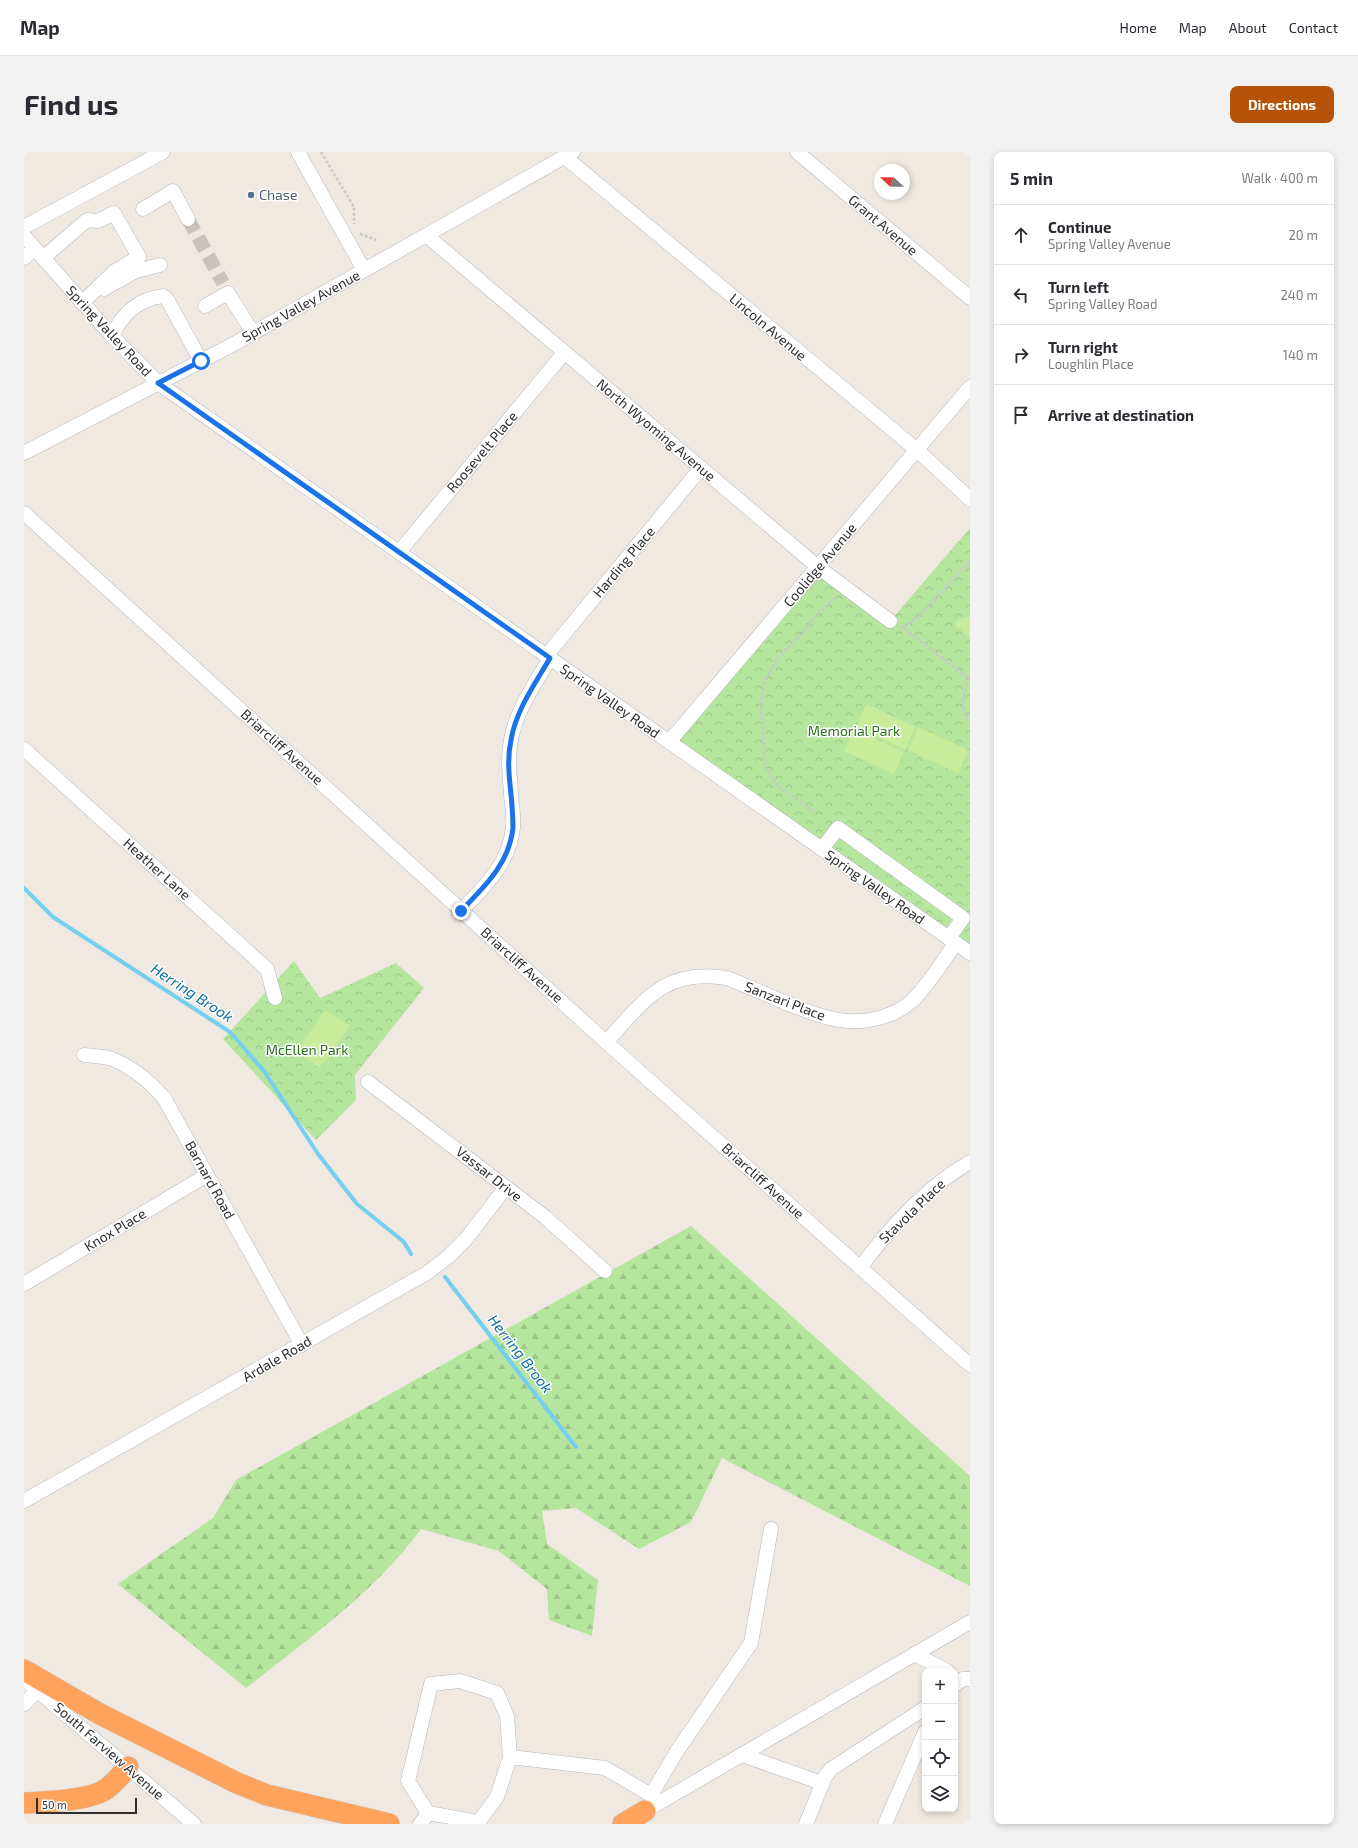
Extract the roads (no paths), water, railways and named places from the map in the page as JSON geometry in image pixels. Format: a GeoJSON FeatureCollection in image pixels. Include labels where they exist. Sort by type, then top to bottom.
{"type":"FeatureCollection","features":[{"type":"Feature","properties":{"kind":"highway"},"geometry":{"type":"LineString","coordinates":[[24,1670],[100,1714],[237,1783],[266,1795],[389,1824]]}},
{"type":"Feature","properties":{"kind":"highway"},"geometry":{"type":"LineString","coordinates":[[24,1803],[47,1802],[94,1795],[105,1790],[128,1767]]}},
{"type":"Feature","properties":{"kind":"highway"},"geometry":{"type":"LineString","coordinates":[[623,1824],[646,1809]]}},
{"type":"Feature","properties":{"kind":"street"},"geometry":{"type":"LineString","coordinates":[[24,227],[163,152]]}},
{"type":"Feature","properties":{"kind":"street"},"geometry":{"type":"LineString","coordinates":[[298,152],[364,270]]}},
{"type":"Feature","properties":{"kind":"street","name":"Grant Avenue"},"geometry":{"type":"LineString","coordinates":[[797,152],[970,298]]}},
{"type":"Feature","properties":{"kind":"street","name":"Spring Valley Avenue"},"geometry":{"type":"LineString","coordinates":[[24,453],[253,333],[569,154]]}},
{"type":"Feature","properties":{"kind":"street","name":"Lincoln Avenue"},"geometry":{"type":"LineString","coordinates":[[569,154],[916,450],[970,499]]}},
{"type":"Feature","properties":{"kind":"street"},"geometry":{"type":"LineString","coordinates":[[143,209],[174,191],[188,219]]}},
{"type":"Feature","properties":{"kind":"street"},"geometry":{"type":"LineString","coordinates":[[34,255],[87,220],[98,221],[114,213],[139,257],[115,271],[86,299]]}},
{"type":"Feature","properties":{"kind":"street","name":"North Wyoming Avenue"},"geometry":{"type":"LineString","coordinates":[[426,235],[818,567],[890,621]]}},
{"type":"Feature","properties":{"kind":"street","name":"Spring Valley Road"},"geometry":{"type":"LineString","coordinates":[[24,236],[34,255],[86,299],[112,336],[158,383],[970,953]]}},
{"type":"Feature","properties":{"kind":"street"},"geometry":{"type":"LineString","coordinates":[[86,299],[136,271],[160,265]]}},
{"type":"Feature","properties":{"kind":"street"},"geometry":{"type":"LineString","coordinates":[[205,306],[226,288],[253,333]]}},
{"type":"Feature","properties":{"kind":"street"},"geometry":{"type":"LineString","coordinates":[[112,336],[117,325],[132,308],[142,301],[163,296],[167,300],[201,361]]}},
{"type":"Feature","properties":{"kind":"street","name":"Roosevelt Place"},"geometry":{"type":"LineString","coordinates":[[399,552],[564,353]]}},
{"type":"Feature","properties":{"kind":"street","name":"Coolidge Avenue"},"geometry":{"type":"LineString","coordinates":[[670,742],[970,387]]}},
{"type":"Feature","properties":{"kind":"street","name":"Harding Place"},"geometry":{"type":"LineString","coordinates":[[461,911],[493,878],[502,864],[510,846],[513,822],[509,763],[510,741],[516,717],[548,657],[701,468]]}},
{"type":"Feature","properties":{"kind":"street","name":"Briarcliff Avenue"},"geometry":{"type":"LineString","coordinates":[[24,513],[606,1042],[970,1365]]}},
{"type":"Feature","properties":{"kind":"street","name":"Heather Lane"},"geometry":{"type":"LineString","coordinates":[[24,750],[267,969],[275,998]]}},
{"type":"Feature","properties":{"kind":"street","name":"Sanzari Place"},"geometry":{"type":"LineString","coordinates":[[606,1042],[648,996],[661,987],[677,980],[693,976],[727,978],[823,1018],[840,1022],[875,1020],[894,1013],[910,1002],[922,990],[952,940],[963,918],[838,828],[822,849]]}},
{"type":"Feature","properties":{"kind":"street","name":"Barnard Road"},"geometry":{"type":"LineString","coordinates":[[84,1054],[111,1058],[132,1069],[152,1084],[164,1098],[302,1344]]}},
{"type":"Feature","properties":{"kind":"street","name":"Vassar Drive"},"geometry":{"type":"LineString","coordinates":[[368,1082],[545,1217],[605,1271]]}},
{"type":"Feature","properties":{"kind":"street","name":"Stavola Place"},"geometry":{"type":"LineString","coordinates":[[860,1268],[873,1250],[906,1213],[953,1172],[970,1162]]}},
{"type":"Feature","properties":{"kind":"street","name":"Knox Place"},"geometry":{"type":"LineString","coordinates":[[24,1284],[207,1175]]}},
{"type":"Feature","properties":{"kind":"street","name":"Ardale Road"},"geometry":{"type":"LineString","coordinates":[[24,1501],[427,1273],[444,1260],[466,1239],[506,1187]]}},
{"type":"Feature","properties":{"kind":"street"},"geometry":{"type":"LineString","coordinates":[[646,1809],[677,1751],[751,1643],[770,1529]]}},
{"type":"Feature","properties":{"kind":"street"},"geometry":{"type":"LineString","coordinates":[[646,1809],[742,1755],[970,1622]]}},
{"type":"Feature","properties":{"kind":"street"},"geometry":{"type":"LineString","coordinates":[[915,1654],[941,1668]]}},
{"type":"Feature","properties":{"kind":"street","name":"South Farview Avenue"},"geometry":{"type":"LineString","coordinates":[[24,1679],[194,1824]]}},
{"type":"Feature","properties":{"kind":"street"},"geometry":{"type":"LineString","coordinates":[[460,1681],[497,1693],[507,1716],[510,1757],[497,1797],[478,1823],[424,1819],[408,1781],[431,1684],[460,1681]]}},
{"type":"Feature","properties":{"kind":"street"},"geometry":{"type":"LineString","coordinates":[[24,1704],[38,1690]]}},
{"type":"Feature","properties":{"kind":"street"},"geometry":{"type":"LineString","coordinates":[[806,1824],[822,1783],[836,1764],[922,1710]]}},
{"type":"Feature","properties":{"kind":"street"},"geometry":{"type":"LineString","coordinates":[[885,1824],[922,1739]]}},
{"type":"Feature","properties":{"kind":"street"},"geometry":{"type":"LineString","coordinates":[[742,1755],[822,1783]]}},
{"type":"Feature","properties":{"kind":"street"},"geometry":{"type":"LineString","coordinates":[[510,1757],[606,1768],[646,1809]]}},
{"type":"Feature","properties":{"kind":"waterway","name":"Herring Brook"},"geometry":{"type":"LineString","coordinates":[[24,888],[53,917],[230,1032],[264,1071],[318,1154],[357,1204],[404,1242],[411,1254]]}},
{"type":"Feature","properties":{"kind":"waterway","name":"Herring Brook"},"geometry":{"type":"LineString","coordinates":[[445,1277],[576,1447]]}},
{"type":"Feature","properties":{"kind":"tunnel"},"geometry":{"type":"LineString","coordinates":[[188,219],[223,283]]}},
{"type":"Feature","properties":{"kind":"place","name":"Chase"},"geometry":{"type":"Point","coordinates":[251,195]}},
{"type":"Feature","properties":{"kind":"park label","name":"Memorial Park"},"geometry":{"type":"Point","coordinates":[854,731]}},
{"type":"Feature","properties":{"kind":"park label","name":"McEllen Park"},"geometry":{"type":"Point","coordinates":[307,1050]}}]}
